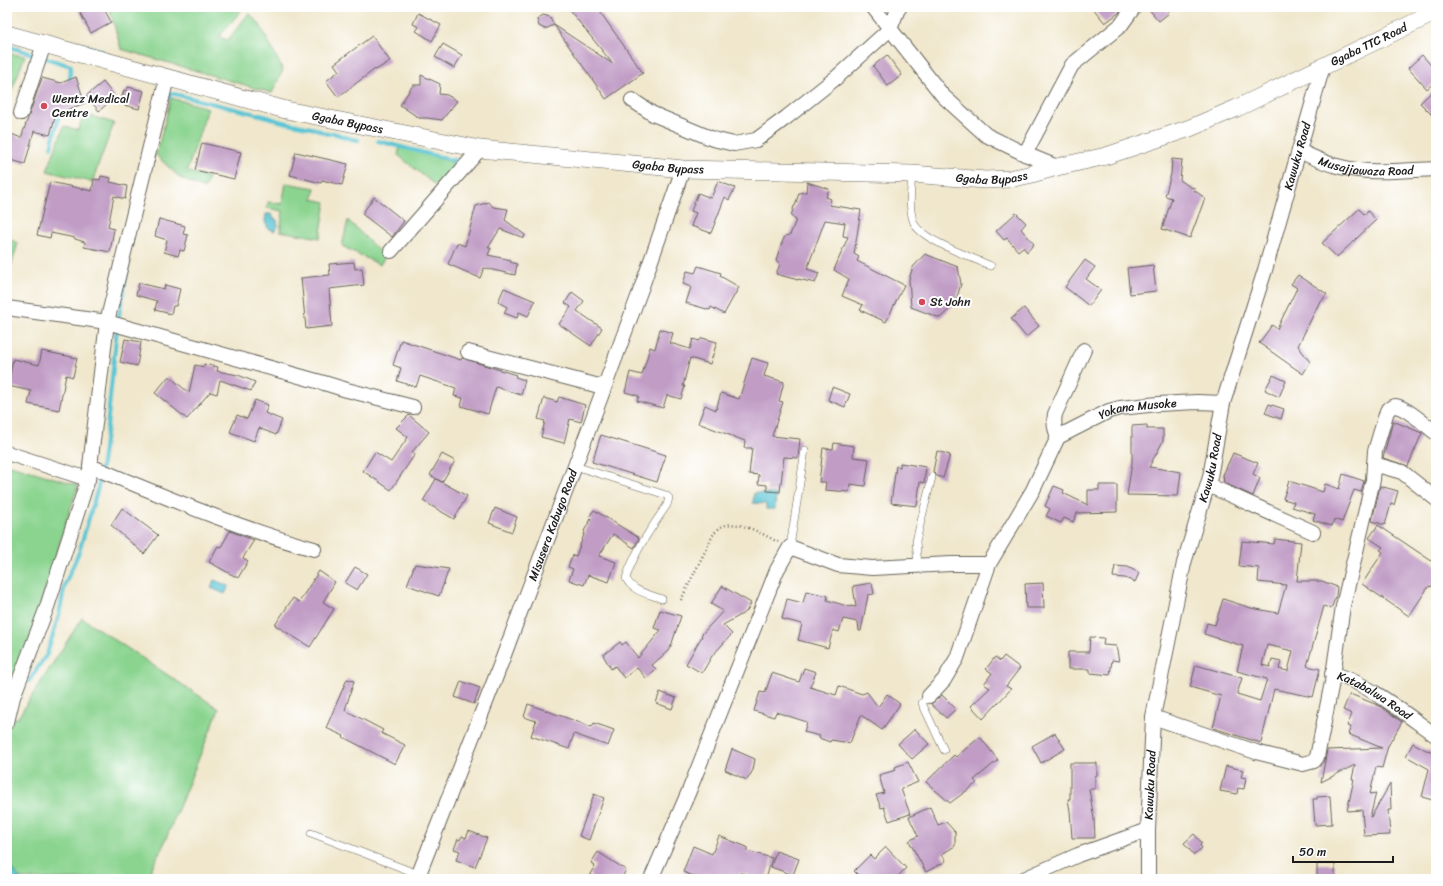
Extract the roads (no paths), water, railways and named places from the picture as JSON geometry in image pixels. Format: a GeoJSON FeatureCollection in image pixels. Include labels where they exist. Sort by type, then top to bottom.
{"type":"FeatureCollection","features":[{"type":"Feature","properties":{"kind":"street"},"geometry":{"type":"LineString","coordinates":[[873,7],[943,96],[986,135],[1025,154],[1057,166]]}},
{"type":"Feature","properties":{"kind":"street"},"geometry":{"type":"LineString","coordinates":[[632,100],[653,114],[713,139],[734,144],[756,140],[788,117],[837,77],[890,29],[900,7]]}},
{"type":"Feature","properties":{"kind":"street"},"geometry":{"type":"LineString","coordinates":[[1025,154],[1072,65],[1121,25],[1134,7]]}},
{"type":"Feature","properties":{"kind":"street","name":"Ggaba TTC Road"},"geometry":{"type":"LineString","coordinates":[[1323,66],[1436,12]]}},
{"type":"Feature","properties":{"kind":"street","name":"Ggaba Bypass"},"geometry":{"type":"LineString","coordinates":[[7,34],[286,110],[480,149],[683,169],[912,174],[985,180],[1009,179],[1057,166],[1106,156],[1190,128],[1237,108],[1323,66]]}},
{"type":"Feature","properties":{"kind":"street"},"geometry":{"type":"LineString","coordinates":[[21,112],[44,44]]}},
{"type":"Feature","properties":{"kind":"street","name":"Kawuku Road"},"geometry":{"type":"LineString","coordinates":[[1148,879],[1148,830],[1153,717],[1184,563],[1210,477],[1223,403],[1264,270],[1323,66]]}},
{"type":"Feature","properties":{"kind":"street"},"geometry":{"type":"LineString","coordinates":[[7,722],[13,697],[47,607],[89,472],[107,322],[167,78]]}},
{"type":"Feature","properties":{"kind":"street"},"geometry":{"type":"LineString","coordinates":[[392,251],[480,149]]}},
{"type":"Feature","properties":{"kind":"street","name":"Musajjawaza Road"},"geometry":{"type":"LineString","coordinates":[[1299,152],[1336,166],[1359,170],[1379,172],[1436,169]]}},
{"type":"Feature","properties":{"kind":"street","name":"Misusera Kabugo Road"},"geometry":{"type":"LineString","coordinates":[[418,877],[495,679],[575,466],[603,387],[641,289],[683,169]]}},
{"type":"Feature","properties":{"kind":"street"},"geometry":{"type":"LineString","coordinates":[[7,308],[107,322],[347,390],[413,407]]}},
{"type":"Feature","properties":{"kind":"street"},"geometry":{"type":"LineString","coordinates":[[929,696],[944,680],[957,658],[989,564],[1029,496],[1058,438],[1053,422],[1055,414],[1084,350]]}},
{"type":"Feature","properties":{"kind":"street"},"geometry":{"type":"LineString","coordinates":[[468,352],[603,387]]}},
{"type":"Feature","properties":{"kind":"street","name":"Yokana Musoke"},"geometry":{"type":"LineString","coordinates":[[1058,438],[1109,411],[1120,408],[1197,402],[1223,403]]}},
{"type":"Feature","properties":{"kind":"street"},"geometry":{"type":"LineString","coordinates":[[1153,717],[1256,752],[1303,764],[1308,764],[1314,761],[1317,757],[1343,606],[1373,480],[1374,464],[1379,438],[1387,411],[1395,406],[1405,410],[1436,433]]}},
{"type":"Feature","properties":{"kind":"street"},"geometry":{"type":"LineString","coordinates":[[7,454],[89,472],[314,549]]}},
{"type":"Feature","properties":{"kind":"street"},"geometry":{"type":"LineString","coordinates":[[1374,464],[1402,472],[1436,499]]}},
{"type":"Feature","properties":{"kind":"street"},"geometry":{"type":"LineString","coordinates":[[1208,485],[1313,532]]}},
{"type":"Feature","properties":{"kind":"street"},"geometry":{"type":"LineString","coordinates":[[651,879],[689,791],[777,570],[790,547],[838,565],[872,568],[989,564]]}},
{"type":"Feature","properties":{"kind":"street","name":"Katabalwa Road"},"geometry":{"type":"LineString","coordinates":[[1332,674],[1349,678],[1376,694],[1435,735]]}},
{"type":"Feature","properties":{"kind":"street"},"geometry":{"type":"LineString","coordinates":[[1024,879],[1078,855],[1148,830]]}},
{"type":"Feature","properties":{"kind":"lane"},"geometry":{"type":"LineString","coordinates":[[912,174],[910,209],[915,225],[927,238],[992,266]]}},
{"type":"Feature","properties":{"kind":"lane"},"geometry":{"type":"LineString","coordinates":[[790,547],[805,450]]}},
{"type":"Feature","properties":{"kind":"lane"},"geometry":{"type":"LineString","coordinates":[[575,466],[666,495],[669,498],[667,505],[643,541],[626,578],[629,585],[635,589],[662,600]]}},
{"type":"Feature","properties":{"kind":"lane"},"geometry":{"type":"LineString","coordinates":[[918,566],[916,541],[932,478]]}},
{"type":"Feature","properties":{"kind":"lane"},"geometry":{"type":"LineString","coordinates":[[929,696],[922,703],[944,750]]}},
{"type":"Feature","properties":{"kind":"lane"},"geometry":{"type":"LineString","coordinates":[[311,833],[418,877]]}},
{"type":"Feature","properties":{"kind":"water"},"geometry":{"type":"Polygon","coordinates":[[[266,214],[271,214],[273,218],[277,220],[278,227],[274,231],[268,228],[265,222],[266,214]]]}},
{"type":"Feature","properties":{"kind":"water"},"geometry":{"type":"Polygon","coordinates":[[[754,493],[776,494],[775,509],[766,509],[766,504],[753,503],[754,493]]]}},
{"type":"Feature","properties":{"kind":"water"},"geometry":{"type":"Polygon","coordinates":[[[214,580],[229,586],[225,594],[211,588],[214,580]]]}},
{"type":"Feature","properties":{"kind":"water"},"geometry":{"type":"Polygon","coordinates":[[[7,866],[9,866],[21,879],[7,879],[7,866]]]}},
{"type":"Feature","properties":{"kind":"waterway"},"geometry":{"type":"LineString","coordinates":[[82,45],[102,51]]}},
{"type":"Feature","properties":{"kind":"waterway"},"geometry":{"type":"LineString","coordinates":[[7,46],[71,66],[69,84]]}},
{"type":"Feature","properties":{"kind":"waterway"},"geometry":{"type":"LineString","coordinates":[[169,98],[170,93],[316,129],[327,134],[333,133],[358,140]]}},
{"type":"Feature","properties":{"kind":"waterway"},"geometry":{"type":"LineString","coordinates":[[51,147],[61,108]]}},
{"type":"Feature","properties":{"kind":"waterway"},"geometry":{"type":"LineString","coordinates":[[378,141],[465,162]]}},
{"type":"Feature","properties":{"kind":"waterway"},"geometry":{"type":"LineString","coordinates":[[118,322],[128,263]]}},
{"type":"Feature","properties":{"kind":"waterway"},"geometry":{"type":"LineString","coordinates":[[29,681],[47,654],[59,615],[65,584],[79,552],[99,484],[107,427],[117,328]]}},
{"type":"Feature","properties":{"kind":"place","name":"Wentz Medical Centre"},"geometry":{"type":"Point","coordinates":[44,106]}},
{"type":"Feature","properties":{"kind":"place","name":"St John"},"geometry":{"type":"Point","coordinates":[922,302]}}]}
